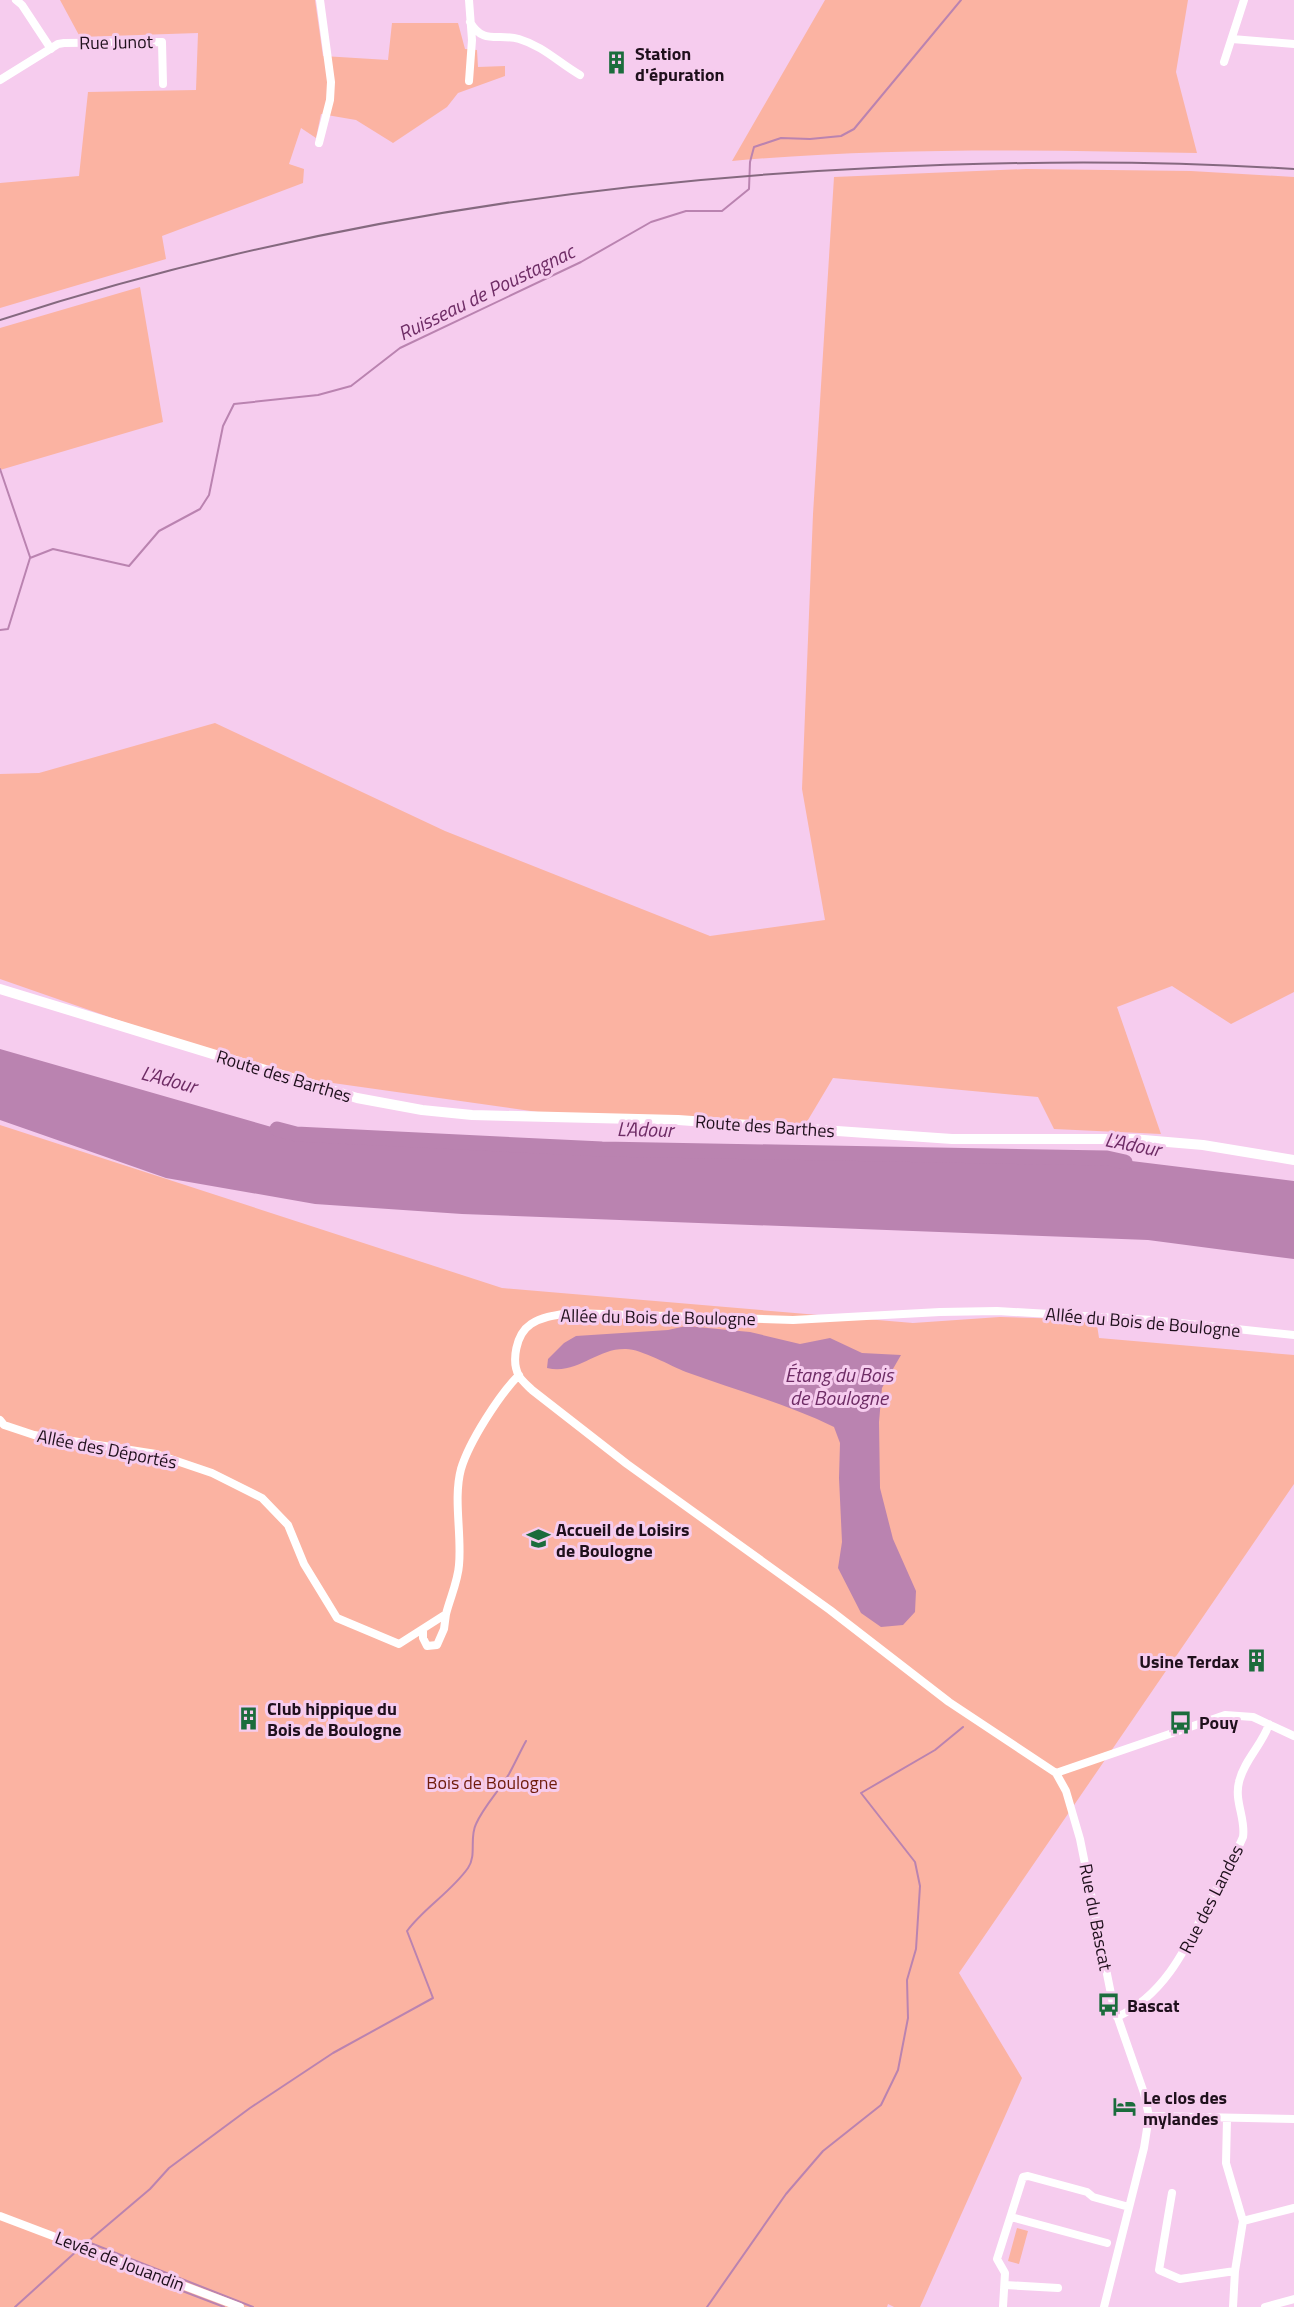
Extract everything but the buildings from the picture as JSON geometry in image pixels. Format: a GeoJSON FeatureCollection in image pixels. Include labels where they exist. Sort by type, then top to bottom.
{"type":"FeatureCollection","features":[{"type":"Feature","properties":{"kind":"main road","name":"Route des Barthes"},"geometry":{"type":"LineString","coordinates":[[0,988],[357,1098],[422,1110],[472,1114],[678,1120],[952,1139],[1132,1139],[1203,1145],[1294,1160]]}},
{"type":"Feature","properties":{"kind":"street"},"geometry":{"type":"LineString","coordinates":[[0,80],[51,49],[22,5],[16,0]]}},
{"type":"Feature","properties":{"kind":"street"},"geometry":{"type":"LineString","coordinates":[[319,143],[330,100],[331,82],[320,0]]}},
{"type":"Feature","properties":{"kind":"street"},"geometry":{"type":"LineString","coordinates":[[469,0],[472,40],[469,81]]}},
{"type":"Feature","properties":{"kind":"street"},"geometry":{"type":"LineString","coordinates":[[1224,62],[1244,0]]}},
{"type":"Feature","properties":{"kind":"street"},"geometry":{"type":"LineString","coordinates":[[470,22],[482,36],[516,38],[530,43],[549,52],[580,75]]}},
{"type":"Feature","properties":{"kind":"street"},"geometry":{"type":"LineString","coordinates":[[1232,39],[1294,44]]}},
{"type":"Feature","properties":{"kind":"street","name":"Rue Junot"},"geometry":{"type":"LineString","coordinates":[[51,49],[64,43],[162,42],[163,84]]}},
{"type":"Feature","properties":{"kind":"street","name":"Allée du Bois de Boulogne"},"geometry":{"type":"LineString","coordinates":[[519,1375],[515,1358],[518,1342],[529,1325],[546,1317],[571,1313],[793,1320],[997,1311],[1152,1320],[1294,1335]]}},
{"type":"Feature","properties":{"kind":"street"},"geometry":{"type":"LineString","coordinates":[[423,1630],[423,1638],[427,1646],[437,1645],[444,1629],[459,1567],[461,1467],[504,1390],[519,1375],[532,1390],[605,1448],[830,1610],[949,1702],[1056,1773],[1225,1715],[1253,1717],[1294,1736]]}},
{"type":"Feature","properties":{"kind":"street","name":"Allée des Déportés"},"geometry":{"type":"LineString","coordinates":[[0,1419],[4,1425],[34,1435],[156,1454],[212,1473],[262,1498],[288,1525],[304,1564],[337,1618],[399,1644],[446,1614]]}},
{"type":"Feature","properties":{"kind":"street","name":"Rue des Landes"},"geometry":{"type":"LineString","coordinates":[[1117,2017],[1130,2011],[1150,1992],[1179,1961],[1190,1942],[1243,1837],[1244,1830],[1237,1792],[1239,1780],[1269,1724]]}},
{"type":"Feature","properties":{"kind":"street","name":"Rue du Bascat"},"geometry":{"type":"LineString","coordinates":[[1056,1773],[1066,1791],[1080,1839],[1117,2017],[1144,2092],[1149,2116],[1148,2130],[1104,2307]]}},
{"type":"Feature","properties":{"kind":"street"},"geometry":{"type":"LineString","coordinates":[[1149,2116],[1294,2119]]}},
{"type":"Feature","properties":{"kind":"street"},"geometry":{"type":"LineString","coordinates":[[1227,2119],[1226,2163],[1243,2221],[1235,2271],[1233,2307]]}},
{"type":"Feature","properties":{"kind":"street"},"geometry":{"type":"LineString","coordinates":[[1003,2307],[1005,2273],[997,2259],[1023,2177],[1029,2176],[1088,2192],[1093,2197],[1129,2207]]}},
{"type":"Feature","properties":{"kind":"street"},"geometry":{"type":"LineString","coordinates":[[1172,2193],[1159,2270],[1180,2279],[1235,2271]]}},
{"type":"Feature","properties":{"kind":"street"},"geometry":{"type":"LineString","coordinates":[[1243,2221],[1294,2208]]}},
{"type":"Feature","properties":{"kind":"street","name":"Levée de Jouandin"},"geometry":{"type":"LineString","coordinates":[[0,2216],[240,2307]]}},
{"type":"Feature","properties":{"kind":"street"},"geometry":{"type":"LineString","coordinates":[[1011,2217],[1107,2244]]}},
{"type":"Feature","properties":{"kind":"street"},"geometry":{"type":"LineString","coordinates":[[1005,2285],[1058,2288]]}},
{"type":"Feature","properties":{"kind":"street"},"geometry":{"type":"LineString","coordinates":[[1265,2307],[1294,2299]]}},
{"type":"Feature","properties":{"kind":"green space"},"geometry":{"type":"Polygon","coordinates":[[[60,0],[315,0],[323,56],[388,60],[392,23],[458,23],[465,49],[477,50],[478,67],[505,66],[505,76],[458,93],[447,107],[393,143],[356,120],[321,114],[316,138],[301,128],[289,164],[304,169],[303,183],[162,236],[166,259],[0,308],[0,183],[79,176],[88,92],[196,90],[198,33],[80,37],[60,0]]]}},
{"type":"Feature","properties":{"kind":"green space"},"geometry":{"type":"Polygon","coordinates":[[[825,0],[1188,0],[1176,72],[1197,153],[906,152],[848,153],[732,161],[825,0]]]}},
{"type":"Feature","properties":{"kind":"green space"},"geometry":{"type":"Polygon","coordinates":[[[1026,169],[1191,171],[1294,177],[1294,992],[1231,1024],[1172,986],[1117,1007],[1161,1134],[1054,1129],[1038,1097],[833,1078],[805,1125],[587,1119],[276,1075],[0,979],[0,774],[39,773],[215,723],[445,831],[710,936],[825,920],[802,789],[813,514],[834,177],[1026,169]]]}},
{"type":"Feature","properties":{"kind":"green space"},"geometry":{"type":"Polygon","coordinates":[[[140,287],[163,422],[0,470],[0,328],[140,287]]]}},
{"type":"Feature","properties":{"kind":"green space","name":"Bois de Boulogne"},"geometry":{"type":"Polygon","coordinates":[[[0,1125],[502,1288],[913,1323],[1000,1317],[1072,1319],[1097,1325],[1099,1338],[1294,1355],[1294,1484],[959,1973],[1022,2078],[920,2307],[894,2307],[888,2304],[887,2307],[0,2307],[0,1125]]]}},
{"type":"Feature","properties":{"kind":"green space"},"geometry":{"type":"Polygon","coordinates":[[[1017,2228],[1028,2231],[1019,2264],[1008,2261],[1017,2228]]]}},
{"type":"Feature","properties":{"kind":"water"},"geometry":{"type":"Polygon","coordinates":[[[0,1049],[296,1134],[602,1149],[1107,1158],[1294,1181],[1294,1259],[1148,1240],[462,1214],[315,1204],[166,1178],[0,1120],[0,1049]]]}},
{"type":"Feature","properties":{"kind":"water","name":"Étang du Bois de Boulogne"},"geometry":{"type":"Polygon","coordinates":[[[686,1326],[750,1332],[800,1344],[830,1338],[862,1353],[901,1355],[882,1388],[879,1422],[880,1488],[893,1539],[916,1591],[915,1612],[903,1625],[881,1627],[861,1613],[838,1568],[842,1542],[840,1443],[834,1427],[798,1411],[686,1372],[632,1350],[615,1350],[568,1368],[547,1368],[548,1359],[564,1343],[576,1336],[668,1330],[686,1326]]]}},
{"type":"Feature","properties":{"kind":"waterway","name":"Ruisseau de Poustagnac"},"geometry":{"type":"LineString","coordinates":[[0,630],[8,629],[30,558],[53,549],[129,566],[159,531],[200,509],[209,495],[223,426],[234,404],[318,395],[351,386],[400,348],[581,262],[651,222],[686,211],[722,211],[749,189],[750,162],[754,147],[781,138],[810,139],[841,136],[854,129],[961,0]]}},
{"type":"Feature","properties":{"kind":"waterway"},"geometry":{"type":"LineString","coordinates":[[0,469],[30,557]]}},
{"type":"Feature","properties":{"kind":"waterway","name":"L'Adour"},"geometry":{"type":"LineString","coordinates":[[277,1129],[296,1134],[602,1149],[1107,1158],[1125,1162]]}},
{"type":"Feature","properties":{"kind":"waterway"},"geometry":{"type":"LineString","coordinates":[[707,2307],[786,2194],[823,2151],[881,2105],[898,2070],[908,2018],[907,1980],[916,1949],[920,1886],[915,1862],[861,1793],[935,1750],[963,1727]]}},
{"type":"Feature","properties":{"kind":"waterway"},"geometry":{"type":"LineString","coordinates":[[84,2245],[150,2189],[169,2168],[250,2108],[333,2053],[433,1998],[407,1931],[468,1868],[472,1858],[476,1824],[509,1774],[526,1741]]}},
{"type":"Feature","properties":{"kind":"waterway"},"geometry":{"type":"LineString","coordinates":[[88,2242],[253,2307]]}},
{"type":"Feature","properties":{"kind":"waterway"},"geometry":{"type":"LineString","coordinates":[[15,2307],[80,2248]]}},
{"type":"Feature","properties":{"kind":"waterway"},"geometry":{"type":"LineString","coordinates":[[78,2251],[224,2307]]}},
{"type":"Feature","properties":{"kind":"railway"},"geometry":{"type":"LineString","coordinates":[[0,320],[214,259],[322,235],[541,198],[651,185],[762,175],[978,164],[1084,162],[1294,169]]}},
{"type":"Feature","properties":{"kind":"place","name":"Station d'épuration"},"geometry":{"type":"Point","coordinates":[617,63]}},
{"type":"Feature","properties":{"kind":"place","name":"Accueil de Loisirs de Boulogne"},"geometry":{"type":"Point","coordinates":[538,1539]}},
{"type":"Feature","properties":{"kind":"place","name":"Usine Terdax"},"geometry":{"type":"Point","coordinates":[1257,1661]}},
{"type":"Feature","properties":{"kind":"place","name":"Club hippique du Bois de Boulogne"},"geometry":{"type":"Point","coordinates":[249,1718]}},
{"type":"Feature","properties":{"kind":"place","name":"Pouy"},"geometry":{"type":"Point","coordinates":[1181,1722]}},
{"type":"Feature","properties":{"kind":"place","name":"Bascat"},"geometry":{"type":"Point","coordinates":[1109,2005]}},
{"type":"Feature","properties":{"kind":"place","name":"Le clos des mylandes"},"geometry":{"type":"Point","coordinates":[1125,2107]}}]}
